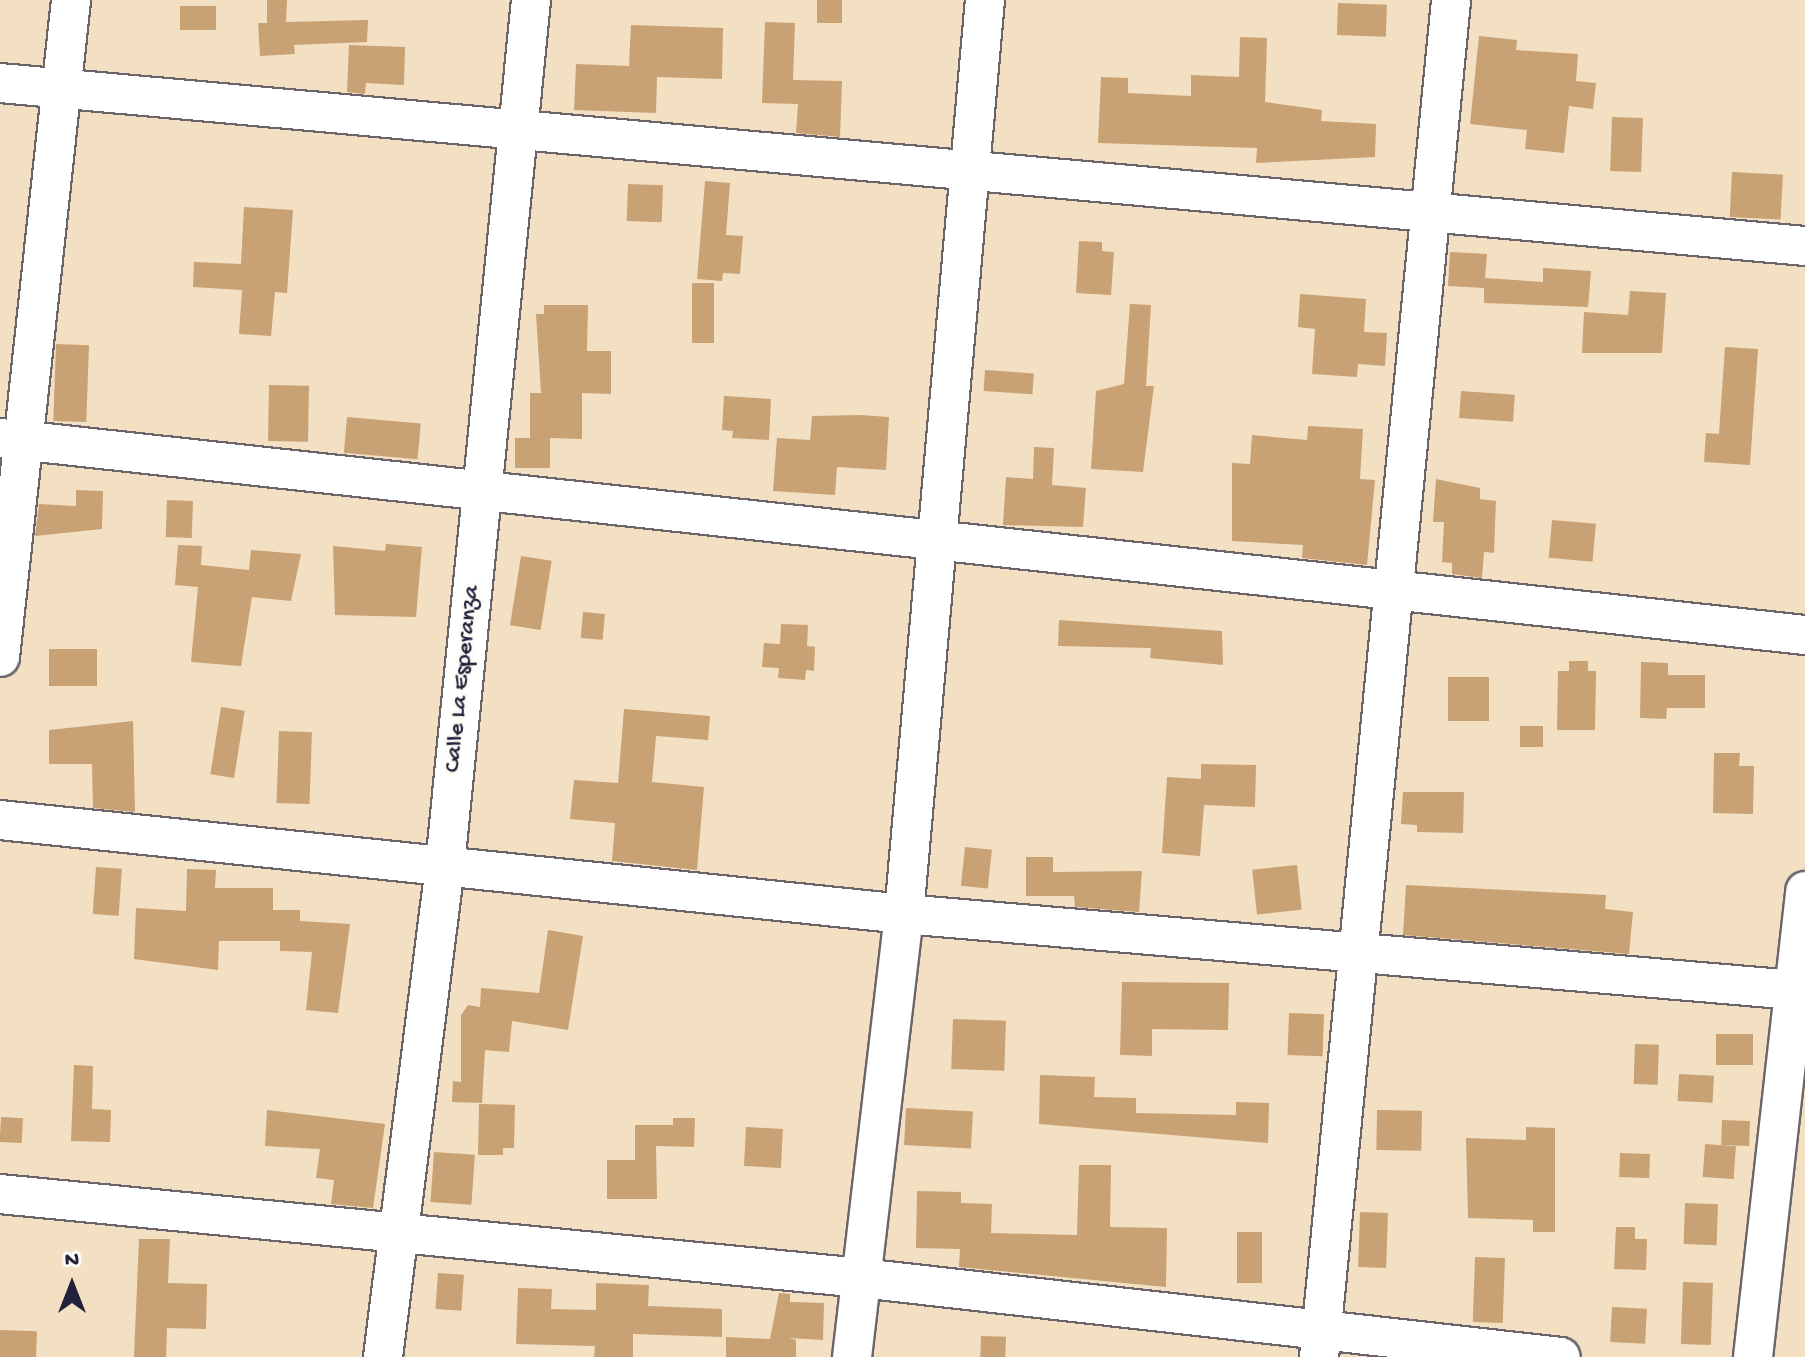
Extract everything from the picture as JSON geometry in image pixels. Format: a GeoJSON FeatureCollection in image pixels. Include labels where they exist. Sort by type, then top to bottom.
{"type":"FeatureCollection","features":[{"type":"Feature","properties":{"kind":"street"},"geometry":{"type":"LineString","coordinates":[[0,657],[12,440],[64,90],[71,0]]}},
{"type":"Feature","properties":{"kind":"street","name":"Calle La Esperanza"},"geometry":{"type":"LineString","coordinates":[[383,1357],[445,865],[531,0]]}},
{"type":"Feature","properties":{"kind":"street"},"geometry":{"type":"LineString","coordinates":[[852,1357],[904,914],[940,539],[968,169],[985,0]]}},
{"type":"Feature","properties":{"kind":"street"},"geometry":{"type":"LineString","coordinates":[[1321,1344],[1356,953],[1451,0]]}},
{"type":"Feature","properties":{"kind":"street"},"geometry":{"type":"LineString","coordinates":[[0,83],[518,125],[1805,246]]}},
{"type":"Feature","properties":{"kind":"street"},"geometry":{"type":"LineString","coordinates":[[12,440],[1805,635]]}},
{"type":"Feature","properties":{"kind":"street"},"geometry":{"type":"LineString","coordinates":[[0,820],[904,914],[1800,990]]}},
{"type":"Feature","properties":{"kind":"street"},"geometry":{"type":"LineString","coordinates":[[1753,1357],[1800,990],[1805,891]]}},
{"type":"Feature","properties":{"kind":"street"},"geometry":{"type":"LineString","coordinates":[[0,1194],[861,1278],[1321,1344],[1561,1357]]}},
{"type":"Feature","properties":{"kind":"building"},"geometry":{"type":"Polygon","coordinates":[[[267,0],[287,0],[286,22],[368,20],[367,42],[294,45],[295,54],[260,56],[258,23],[267,23],[267,0]]]}},
{"type":"Feature","properties":{"kind":"building"},"geometry":{"type":"Polygon","coordinates":[[[817,0],[842,0],[842,23],[817,23],[817,0]]]}},
{"type":"Feature","properties":{"kind":"building"},"geometry":{"type":"Polygon","coordinates":[[[1338,3],[1387,5],[1386,37],[1337,35],[1338,3]]]}},
{"type":"Feature","properties":{"kind":"building"},"geometry":{"type":"Polygon","coordinates":[[[180,6],[216,6],[216,30],[180,30],[180,6]]]}},
{"type":"Feature","properties":{"kind":"building"},"geometry":{"type":"Polygon","coordinates":[[[765,22],[795,23],[793,80],[842,81],[840,137],[796,133],[798,104],[762,103],[765,22]]]}},
{"type":"Feature","properties":{"kind":"building"},"geometry":{"type":"Polygon","coordinates":[[[631,25],[723,28],[722,79],[657,77],[656,113],[574,110],[576,64],[629,66],[631,25]]]}},
{"type":"Feature","properties":{"kind":"building"},"geometry":{"type":"Polygon","coordinates":[[[1479,36],[1517,40],[1516,50],[1578,54],[1576,81],[1596,83],[1593,109],[1569,106],[1564,153],[1525,149],[1527,130],[1470,124],[1479,36]]]}},
{"type":"Feature","properties":{"kind":"building"},"geometry":{"type":"Polygon","coordinates":[[[1240,37],[1267,38],[1265,102],[1322,110],[1321,121],[1376,124],[1375,157],[1256,163],[1257,148],[1098,143],[1101,77],[1128,78],[1128,93],[1191,96],[1191,75],[1239,77],[1240,37]]]}},
{"type":"Feature","properties":{"kind":"building"},"geometry":{"type":"Polygon","coordinates":[[[349,45],[405,47],[404,85],[366,83],[365,94],[347,92],[349,45]]]}},
{"type":"Feature","properties":{"kind":"building"},"geometry":{"type":"Polygon","coordinates":[[[1612,117],[1643,118],[1641,172],[1610,171],[1612,117]]]}},
{"type":"Feature","properties":{"kind":"building"},"geometry":{"type":"Polygon","coordinates":[[[1732,172],[1783,175],[1781,220],[1730,217],[1732,172]]]}},
{"type":"Feature","properties":{"kind":"building"},"geometry":{"type":"Polygon","coordinates":[[[705,181],[730,183],[726,235],[743,236],[740,274],[723,273],[722,281],[697,279],[705,181]]]}},
{"type":"Feature","properties":{"kind":"building"},"geometry":{"type":"Polygon","coordinates":[[[628,184],[663,185],[662,222],[627,221],[628,184]]]}},
{"type":"Feature","properties":{"kind":"building"},"geometry":{"type":"Polygon","coordinates":[[[244,207],[293,210],[287,293],[275,292],[271,336],[239,334],[242,290],[193,287],[194,262],[241,264],[244,207]]]}},
{"type":"Feature","properties":{"kind":"building"},"geometry":{"type":"Polygon","coordinates":[[[1079,241],[1102,242],[1102,251],[1114,252],[1111,295],[1076,293],[1079,241]]]}},
{"type":"Feature","properties":{"kind":"building"},"geometry":{"type":"Polygon","coordinates":[[[1450,252],[1487,254],[1485,278],[1543,282],[1543,268],[1591,271],[1588,307],[1484,303],[1484,288],[1448,286],[1450,252]]]}},
{"type":"Feature","properties":{"kind":"building"},"geometry":{"type":"Polygon","coordinates":[[[692,283],[714,283],[714,343],[692,343],[692,283]]]}},
{"type":"Feature","properties":{"kind":"building"},"geometry":{"type":"Polygon","coordinates":[[[1630,291],[1666,293],[1662,353],[1582,353],[1584,312],[1628,315],[1630,291]]]}},
{"type":"Feature","properties":{"kind":"building"},"geometry":{"type":"Polygon","coordinates":[[[1300,294],[1366,299],[1364,332],[1387,333],[1385,366],[1358,364],[1357,377],[1312,374],[1315,329],[1298,327],[1300,294]]]}},
{"type":"Feature","properties":{"kind":"building"},"geometry":{"type":"Polygon","coordinates":[[[1130,304],[1151,305],[1146,386],[1154,386],[1143,472],[1091,469],[1096,391],[1124,384],[1130,304]]]}},
{"type":"Feature","properties":{"kind":"building"},"geometry":{"type":"Polygon","coordinates":[[[544,305],[588,305],[587,351],[611,351],[611,394],[582,393],[582,439],[550,438],[550,468],[515,468],[515,438],[530,438],[530,393],[541,393],[536,314],[544,314],[544,305]]]}},
{"type":"Feature","properties":{"kind":"building"},"geometry":{"type":"Polygon","coordinates":[[[56,344],[89,345],[86,422],[53,421],[56,344]]]}},
{"type":"Feature","properties":{"kind":"building"},"geometry":{"type":"Polygon","coordinates":[[[1725,347],[1758,349],[1750,465],[1704,462],[1706,433],[1719,434],[1725,347]]]}},
{"type":"Feature","properties":{"kind":"building"},"geometry":{"type":"Polygon","coordinates":[[[985,370],[1034,373],[1032,394],[984,391],[985,370]]]}},
{"type":"Feature","properties":{"kind":"building"},"geometry":{"type":"Polygon","coordinates":[[[269,385],[309,386],[308,442],[268,441],[269,385]]]}},
{"type":"Feature","properties":{"kind":"building"},"geometry":{"type":"Polygon","coordinates":[[[1461,391],[1515,395],[1513,422],[1459,418],[1461,391]]]}},
{"type":"Feature","properties":{"kind":"building"},"geometry":{"type":"Polygon","coordinates":[[[724,396],[771,399],[769,440],[732,438],[733,431],[722,430],[724,396]]]}},
{"type":"Feature","properties":{"kind":"building"},"geometry":{"type":"Polygon","coordinates":[[[812,416],[889,417],[886,470],[837,467],[835,495],[773,491],[777,438],[810,440],[812,416]]]}},
{"type":"Feature","properties":{"kind":"building"},"geometry":{"type":"Polygon","coordinates":[[[347,417],[421,423],[418,459],[344,453],[347,417]]]}},
{"type":"Feature","properties":{"kind":"building"},"geometry":{"type":"Polygon","coordinates":[[[1308,426],[1363,429],[1360,479],[1375,480],[1367,565],[1302,558],[1303,545],[1232,541],[1232,463],[1250,464],[1252,435],[1307,440],[1308,426]]]}},
{"type":"Feature","properties":{"kind":"building"},"geometry":{"type":"Polygon","coordinates":[[[1034,447],[1054,448],[1052,485],[1086,488],[1083,527],[1003,525],[1006,477],[1033,479],[1034,447]]]}},
{"type":"Feature","properties":{"kind":"building"},"geometry":{"type":"Polygon","coordinates":[[[1436,479],[1480,488],[1480,499],[1496,501],[1494,553],[1484,552],[1482,578],[1452,574],[1452,563],[1442,562],[1444,522],[1433,522],[1436,479]]]}},
{"type":"Feature","properties":{"kind":"building"},"geometry":{"type":"Polygon","coordinates":[[[76,490],[103,491],[102,529],[35,536],[39,504],[76,506],[76,490]]]}},
{"type":"Feature","properties":{"kind":"building"},"geometry":{"type":"Polygon","coordinates":[[[167,500],[193,501],[192,538],[166,537],[167,500]]]}},
{"type":"Feature","properties":{"kind":"building"},"geometry":{"type":"Polygon","coordinates":[[[1552,520],[1596,524],[1593,562],[1549,558],[1552,520]]]}},
{"type":"Feature","properties":{"kind":"building"},"geometry":{"type":"Polygon","coordinates":[[[386,544],[422,547],[416,617],[335,615],[333,546],[385,551],[386,544]]]}},
{"type":"Feature","properties":{"kind":"building"},"geometry":{"type":"Polygon","coordinates":[[[178,545],[202,546],[201,565],[249,570],[251,550],[301,554],[291,601],[252,597],[241,666],[191,662],[198,587],[175,585],[178,545]]]}},
{"type":"Feature","properties":{"kind":"building"},"geometry":{"type":"Polygon","coordinates":[[[521,556],[552,561],[541,630],[510,625],[521,556]]]}},
{"type":"Feature","properties":{"kind":"building"},"geometry":{"type":"Polygon","coordinates":[[[583,612],[605,614],[603,640],[581,638],[583,612]]]}},
{"type":"Feature","properties":{"kind":"building"},"geometry":{"type":"Polygon","coordinates":[[[1059,620],[1222,631],[1223,665],[1150,658],[1151,648],[1058,646],[1059,620]]]}},
{"type":"Feature","properties":{"kind":"building"},"geometry":{"type":"Polygon","coordinates":[[[781,624],[808,625],[807,646],[815,647],[814,671],[806,670],[805,680],[778,678],[779,668],[762,667],[764,643],[780,644],[781,624]]]}},
{"type":"Feature","properties":{"kind":"building"},"geometry":{"type":"Polygon","coordinates":[[[49,649],[97,649],[97,686],[49,686],[49,649]]]}},
{"type":"Feature","properties":{"kind":"building"},"geometry":{"type":"Polygon","coordinates":[[[1569,661],[1588,661],[1588,671],[1596,671],[1595,730],[1557,730],[1558,671],[1569,671],[1569,661]]]}},
{"type":"Feature","properties":{"kind":"building"},"geometry":{"type":"Polygon","coordinates":[[[1641,662],[1668,663],[1668,675],[1705,675],[1705,708],[1667,708],[1666,719],[1640,718],[1641,662]]]}},
{"type":"Feature","properties":{"kind":"building"},"geometry":{"type":"Polygon","coordinates":[[[1448,677],[1489,677],[1489,721],[1448,721],[1448,677]]]}},
{"type":"Feature","properties":{"kind":"building"},"geometry":{"type":"Polygon","coordinates":[[[221,707],[245,711],[234,778],[210,774],[221,707]]]}},
{"type":"Feature","properties":{"kind":"building"},"geometry":{"type":"Polygon","coordinates":[[[624,709],[710,716],[708,740],[656,736],[652,782],[704,787],[697,870],[612,861],[615,823],[570,819],[574,780],[618,783],[624,709]]]}},
{"type":"Feature","properties":{"kind":"building"},"geometry":{"type":"Polygon","coordinates":[[[133,721],[135,812],[93,808],[92,764],[49,764],[49,730],[133,721]]]}},
{"type":"Feature","properties":{"kind":"building"},"geometry":{"type":"Polygon","coordinates":[[[1520,726],[1543,726],[1543,747],[1520,747],[1520,726]]]}},
{"type":"Feature","properties":{"kind":"building"},"geometry":{"type":"Polygon","coordinates":[[[279,731],[312,732],[309,804],[276,803],[279,731]]]}},
{"type":"Feature","properties":{"kind":"building"},"geometry":{"type":"Polygon","coordinates":[[[1714,753],[1740,753],[1739,766],[1754,766],[1753,814],[1713,813],[1714,753]]]}},
{"type":"Feature","properties":{"kind":"building"},"geometry":{"type":"Polygon","coordinates":[[[1201,764],[1256,765],[1255,807],[1204,805],[1200,856],[1162,853],[1167,777],[1201,779],[1201,764]]]}},
{"type":"Feature","properties":{"kind":"building"},"geometry":{"type":"Polygon","coordinates":[[[1403,792],[1464,792],[1463,833],[1417,832],[1417,825],[1401,824],[1403,792]]]}},
{"type":"Feature","properties":{"kind":"building"},"geometry":{"type":"Polygon","coordinates":[[[965,847],[992,850],[988,889],[961,886],[965,847]]]}},
{"type":"Feature","properties":{"kind":"building"},"geometry":{"type":"Polygon","coordinates":[[[1026,857],[1053,857],[1053,872],[1142,871],[1139,912],[1075,907],[1074,896],[1026,896],[1026,857]]]}},
{"type":"Feature","properties":{"kind":"building"},"geometry":{"type":"Polygon","coordinates":[[[1297,865],[1302,910],[1257,914],[1252,870],[1297,865]]]}},
{"type":"Feature","properties":{"kind":"building"},"geometry":{"type":"Polygon","coordinates":[[[96,867],[122,869],[119,916],[93,914],[96,867]]]}},
{"type":"Feature","properties":{"kind":"building"},"geometry":{"type":"Polygon","coordinates":[[[187,869],[216,870],[215,888],[273,888],[273,910],[300,910],[300,921],[350,924],[338,1013],[306,1010],[312,952],[280,951],[280,941],[219,941],[218,970],[134,959],[136,908],[186,911],[187,869]]]}},
{"type":"Feature","properties":{"kind":"building"},"geometry":{"type":"Polygon","coordinates":[[[1406,885],[1606,895],[1605,909],[1633,912],[1629,954],[1403,935],[1406,885]]]}},
{"type":"Feature","properties":{"kind":"building"},"geometry":{"type":"Polygon","coordinates":[[[548,930],[583,936],[568,1030],[512,1021],[509,1052],[485,1050],[482,1103],[452,1102],[453,1081],[461,1082],[461,1015],[468,1005],[480,1007],[481,988],[539,993],[548,930]]]}},
{"type":"Feature","properties":{"kind":"building"},"geometry":{"type":"Polygon","coordinates":[[[1122,982],[1229,983],[1228,1030],[1152,1029],[1152,1056],[1120,1055],[1122,982]]]}},
{"type":"Feature","properties":{"kind":"building"},"geometry":{"type":"Polygon","coordinates":[[[1289,1013],[1324,1014],[1323,1056],[1288,1055],[1289,1013]]]}},
{"type":"Feature","properties":{"kind":"building"},"geometry":{"type":"Polygon","coordinates":[[[953,1019],[1006,1021],[1004,1071],[951,1069],[953,1019]]]}},
{"type":"Feature","properties":{"kind":"building"},"geometry":{"type":"Polygon","coordinates":[[[1716,1034],[1753,1034],[1753,1065],[1716,1065],[1716,1034]]]}},
{"type":"Feature","properties":{"kind":"building"},"geometry":{"type":"Polygon","coordinates":[[[1635,1044],[1659,1045],[1658,1085],[1634,1084],[1635,1044]]]}},
{"type":"Feature","properties":{"kind":"building"},"geometry":{"type":"Polygon","coordinates":[[[74,1065],[93,1066],[92,1109],[111,1110],[110,1142],[71,1141],[74,1065]]]}},
{"type":"Feature","properties":{"kind":"building"},"geometry":{"type":"Polygon","coordinates":[[[1679,1074],[1714,1076],[1713,1103],[1678,1101],[1679,1074]]]}},
{"type":"Feature","properties":{"kind":"building"},"geometry":{"type":"Polygon","coordinates":[[[1040,1075],[1095,1077],[1094,1097],[1136,1098],[1136,1113],[1236,1115],[1236,1102],[1269,1103],[1268,1143],[1039,1124],[1040,1075]]]}},
{"type":"Feature","properties":{"kind":"building"},"geometry":{"type":"Polygon","coordinates":[[[479,1104],[515,1105],[514,1148],[503,1148],[503,1155],[478,1155],[479,1104]]]}},
{"type":"Feature","properties":{"kind":"building"},"geometry":{"type":"Polygon","coordinates":[[[906,1108],[973,1112],[971,1148],[904,1145],[906,1108]]]}},
{"type":"Feature","properties":{"kind":"building"},"geometry":{"type":"Polygon","coordinates":[[[267,1110],[385,1124],[373,1208],[331,1204],[334,1180],[316,1178],[320,1149],[265,1146],[267,1110]]]}},
{"type":"Feature","properties":{"kind":"building"},"geometry":{"type":"Polygon","coordinates":[[[1377,1110],[1422,1111],[1421,1151],[1376,1150],[1377,1110]]]}},
{"type":"Feature","properties":{"kind":"building"},"geometry":{"type":"Polygon","coordinates":[[[1,1117],[23,1118],[22,1143],[0,1142],[1,1117]]]}},
{"type":"Feature","properties":{"kind":"building"},"geometry":{"type":"Polygon","coordinates":[[[673,1118],[695,1118],[694,1147],[656,1146],[657,1199],[607,1199],[607,1160],[635,1160],[635,1125],[673,1125],[673,1118]]]}},
{"type":"Feature","properties":{"kind":"building"},"geometry":{"type":"Polygon","coordinates":[[[1722,1120],[1750,1121],[1749,1146],[1721,1145],[1722,1120]]]}},
{"type":"Feature","properties":{"kind":"building"},"geometry":{"type":"Polygon","coordinates":[[[746,1127],[783,1129],[781,1168],[744,1166],[746,1127]]]}},
{"type":"Feature","properties":{"kind":"building"},"geometry":{"type":"Polygon","coordinates":[[[1526,1127],[1555,1128],[1555,1232],[1533,1232],[1533,1220],[1468,1218],[1466,1138],[1526,1140],[1526,1127]]]}},
{"type":"Feature","properties":{"kind":"building"},"geometry":{"type":"Polygon","coordinates":[[[1705,1144],[1736,1146],[1734,1179],[1703,1177],[1705,1144]]]}},
{"type":"Feature","properties":{"kind":"building"},"geometry":{"type":"Polygon","coordinates":[[[434,1152],[475,1155],[471,1205],[431,1202],[434,1152]]]}},
{"type":"Feature","properties":{"kind":"building"},"geometry":{"type":"Polygon","coordinates":[[[1620,1153],[1650,1154],[1649,1178],[1619,1177],[1620,1153]]]}},
{"type":"Feature","properties":{"kind":"building"},"geometry":{"type":"Polygon","coordinates":[[[1079,1165],[1111,1165],[1110,1227],[1167,1228],[1166,1287],[959,1267],[960,1249],[916,1248],[917,1191],[961,1192],[961,1203],[992,1204],[991,1233],[1077,1235],[1079,1165]]]}},
{"type":"Feature","properties":{"kind":"building"},"geometry":{"type":"Polygon","coordinates":[[[1685,1203],[1718,1204],[1717,1245],[1684,1244],[1685,1203]]]}},
{"type":"Feature","properties":{"kind":"building"},"geometry":{"type":"Polygon","coordinates":[[[1360,1212],[1388,1213],[1386,1268],[1358,1267],[1360,1212]]]}},
{"type":"Feature","properties":{"kind":"building"},"geometry":{"type":"Polygon","coordinates":[[[1616,1227],[1635,1227],[1635,1239],[1647,1239],[1646,1270],[1614,1269],[1616,1227]]]}},
{"type":"Feature","properties":{"kind":"building"},"geometry":{"type":"Polygon","coordinates":[[[1237,1232],[1262,1232],[1262,1283],[1237,1283],[1237,1232]]]}},
{"type":"Feature","properties":{"kind":"building"},"geometry":{"type":"Polygon","coordinates":[[[139,1239],[170,1239],[168,1283],[207,1284],[206,1329],[167,1328],[166,1357],[134,1357],[139,1239]]]}},
{"type":"Feature","properties":{"kind":"building"},"geometry":{"type":"Polygon","coordinates":[[[1475,1257],[1505,1258],[1503,1323],[1473,1322],[1475,1257]]]}},
{"type":"Feature","properties":{"kind":"building"},"geometry":{"type":"Polygon","coordinates":[[[438,1273],[464,1275],[461,1311],[435,1309],[438,1273]]]}},
{"type":"Feature","properties":{"kind":"building"},"geometry":{"type":"Polygon","coordinates":[[[1683,1282],[1713,1283],[1711,1345],[1681,1344],[1683,1282]]]}},
{"type":"Feature","properties":{"kind":"building"},"geometry":{"type":"Polygon","coordinates":[[[596,1283],[649,1285],[648,1306],[722,1309],[722,1337],[633,1334],[633,1357],[594,1357],[595,1346],[516,1344],[518,1288],[552,1289],[551,1309],[596,1310],[596,1283]]]}},
{"type":"Feature","properties":{"kind":"building"},"geometry":{"type":"Polygon","coordinates":[[[779,1293],[790,1294],[790,1302],[824,1303],[823,1340],[789,1338],[796,1340],[796,1357],[726,1357],[726,1337],[770,1339],[779,1293]]]}},
{"type":"Feature","properties":{"kind":"building"},"geometry":{"type":"Polygon","coordinates":[[[1612,1307],[1647,1309],[1645,1344],[1610,1342],[1612,1307]]]}},
{"type":"Feature","properties":{"kind":"building"},"geometry":{"type":"Polygon","coordinates":[[[0,1330],[37,1331],[36,1357],[0,1357],[0,1330]]]}},
{"type":"Feature","properties":{"kind":"building"},"geometry":{"type":"Polygon","coordinates":[[[981,1336],[1006,1337],[1005,1357],[980,1357],[981,1336]]]}}]}
